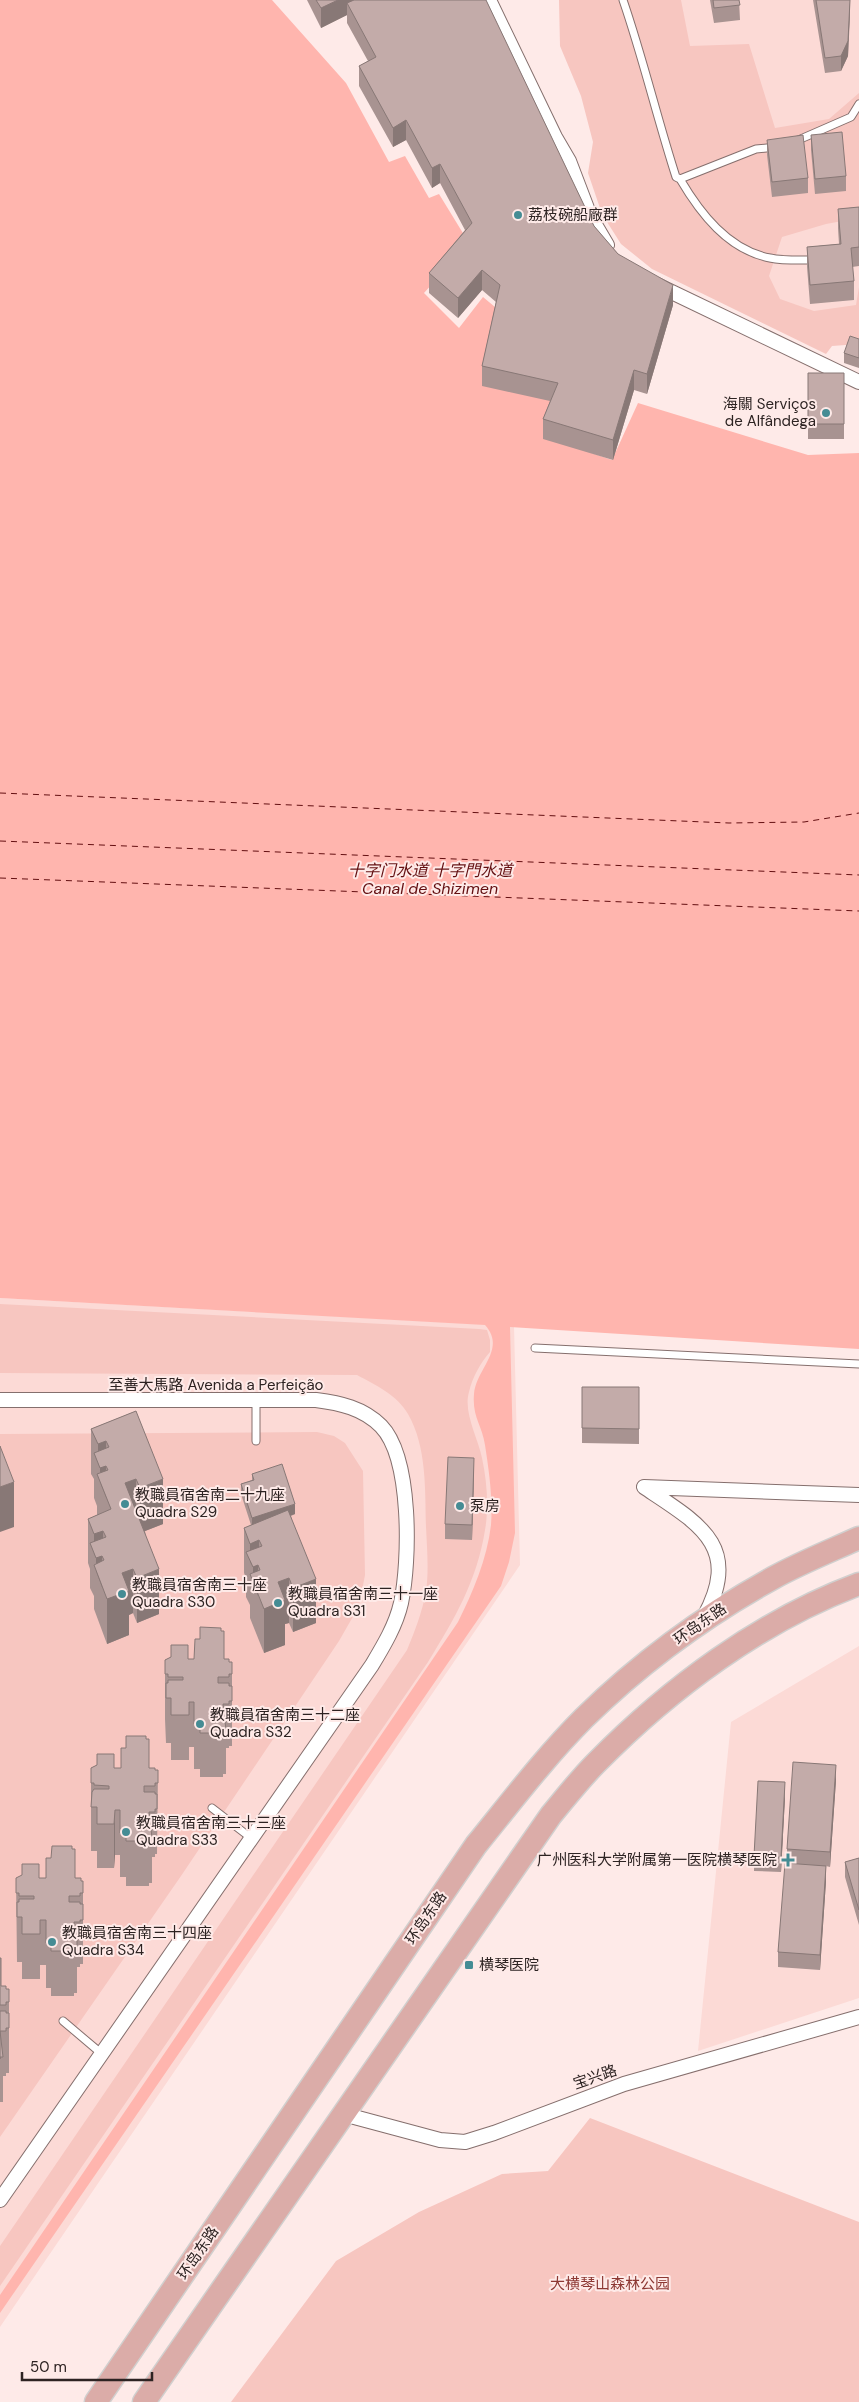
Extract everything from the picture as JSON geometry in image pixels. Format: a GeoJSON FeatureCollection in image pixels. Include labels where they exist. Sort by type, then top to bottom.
{"type":"FeatureCollection","features":[{"type":"Feature","properties":{"kind":"main road","name":"环岛东路"},"geometry":{"type":"LineString","coordinates":[[96,2402],[476,1845],[532,1775],[584,1718],[643,1665],[702,1620],[774,1577],[859,1538]]}},
{"type":"Feature","properties":{"kind":"main road"},"geometry":{"type":"LineString","coordinates":[[144,2402],[551,1814],[594,1765],[659,1704],[748,1640],[795,1614],[859,1584]]}},
{"type":"Feature","properties":{"kind":"street"},"geometry":{"type":"LineString","coordinates":[[489,0],[555,137],[569,161],[590,216],[602,239],[616,257]]}},
{"type":"Feature","properties":{"kind":"street"},"geometry":{"type":"LineString","coordinates":[[647,279],[859,382]]}},
{"type":"Feature","properties":{"kind":"street","name":"至善大馬路 Avenida a Perfeição"},"geometry":{"type":"LineString","coordinates":[[0,1400],[256,1399],[335,1402],[352,1406],[381,1427],[394,1444],[400,1464],[403,1487],[404,1585],[394,1625],[380,1652],[0,2200]]}},
{"type":"Feature","properties":{"kind":"street"},"geometry":{"type":"LineString","coordinates":[[702,1620],[714,1598],[720,1573],[718,1557],[711,1541],[681,1512],[644,1487],[859,1495]]}},
{"type":"Feature","properties":{"kind":"street","name":"宝兴路"},"geometry":{"type":"LineString","coordinates":[[343,2114],[440,2140],[465,2142],[624,2084],[859,2017]]}},
{"type":"Feature","properties":{"kind":"lane"},"geometry":{"type":"LineString","coordinates":[[622,0],[635,33],[656,117],[676,177],[680,179],[698,208],[731,242],[769,258],[824,261]]}},
{"type":"Feature","properties":{"kind":"lane"},"geometry":{"type":"LineString","coordinates":[[790,143],[851,117],[859,104]]}},
{"type":"Feature","properties":{"kind":"lane"},"geometry":{"type":"LineString","coordinates":[[680,179],[756,149],[782,147]]}},
{"type":"Feature","properties":{"kind":"lane"},"geometry":{"type":"LineString","coordinates":[[535,1348],[859,1364]]}},
{"type":"Feature","properties":{"kind":"lane"},"geometry":{"type":"LineString","coordinates":[[256,1399],[256,1441]]}},
{"type":"Feature","properties":{"kind":"lane"},"geometry":{"type":"LineString","coordinates":[[212,1808],[251,1838]]}},
{"type":"Feature","properties":{"kind":"lane"},"geometry":{"type":"LineString","coordinates":[[63,2021],[102,2054]]}},
{"type":"Feature","properties":{"kind":"shaded area"},"geometry":{"type":"Polygon","coordinates":[[[607,0],[859,0],[859,340],[797,334],[607,0]]]}},
{"type":"Feature","properties":{"kind":"shaded area"},"geometry":{"type":"Polygon","coordinates":[[[0,1298],[514,1326],[520,1565],[0,2327],[0,1298]]]}},
{"type":"Feature","properties":{"kind":"shaded area","name":"广州医科大学附属第一医院横琴医院"},"geometry":{"type":"Polygon","coordinates":[[[859,1646],[859,1998],[698,2051],[731,1722],[859,1646]]]}},
{"type":"Feature","properties":{"kind":"green space"},"geometry":{"type":"Polygon","coordinates":[[[559,0],[681,0],[690,46],[749,44],[775,128],[829,119],[859,93],[859,218],[826,224],[782,237],[769,276],[780,299],[814,311],[856,305],[859,287],[859,344],[832,346],[826,354],[652,269],[621,244],[602,214],[588,173],[593,142],[581,96],[560,46],[559,0]]]}},
{"type":"Feature","properties":{"kind":"green space"},"geometry":{"type":"Polygon","coordinates":[[[0,1304],[479,1329],[487,1330],[490,1340],[490,1352],[480,1365],[470,1387],[468,1400],[469,1416],[480,1450],[485,1476],[487,1494],[486,1522],[481,1549],[470,1583],[447,1631],[428,1662],[0,2286],[0,2246],[407,1650],[426,1592],[428,1568],[424,1469],[419,1440],[403,1407],[379,1387],[357,1375],[0,1373],[0,1304]]]}},
{"type":"Feature","properties":{"kind":"green space"},"geometry":{"type":"Polygon","coordinates":[[[317,1432],[334,1436],[345,1443],[363,1471],[365,1575],[359,1606],[339,1641],[181,1876],[0,2137],[0,1434],[317,1432]]]}},
{"type":"Feature","properties":{"kind":"green space","name":"大横琴山森林公园"},"geometry":{"type":"Polygon","coordinates":[[[590,2118],[859,2222],[859,2402],[231,2402],[336,2261],[419,2212],[502,2174],[548,2171],[590,2118]]]}},
{"type":"Feature","properties":{"kind":"water","name":"十字门水道 十字門水道 Canal de Shizimen"},"geometry":{"type":"Polygon","coordinates":[[[0,0],[272,0],[346,83],[389,162],[405,156],[429,198],[439,194],[469,243],[424,293],[459,328],[483,297],[495,307],[552,394],[548,438],[612,460],[638,403],[808,455],[859,453],[859,1349],[510,1327],[515,1533],[509,1562],[501,1586],[0,2313],[0,2295],[458,1622],[479,1575],[491,1525],[488,1465],[484,1438],[474,1409],[474,1394],[476,1385],[492,1351],[493,1342],[491,1334],[485,1325],[0,1298],[0,0]]]}},
{"type":"Feature","properties":{"kind":"building"},"geometry":{"type":"Polygon","coordinates":[[[316,0],[338,0],[321,8],[316,0]]]}},
{"type":"Feature","properties":{"kind":"building","name":"荔枝碗船廠群"},"geometry":{"type":"Polygon","coordinates":[[[354,0],[486,0],[594,226],[618,254],[673,285],[647,374],[634,370],[613,440],[543,419],[558,383],[482,366],[500,285],[482,270],[458,298],[429,273],[472,223],[440,164],[432,168],[406,120],[393,128],[359,66],[376,57],[347,3],[354,0]]]}},
{"type":"Feature","properties":{"kind":"building"},"geometry":{"type":"Polygon","coordinates":[[[713,0],[739,0],[740,5],[714,8],[713,0]]]}},
{"type":"Feature","properties":{"kind":"building"},"geometry":{"type":"Polygon","coordinates":[[[816,0],[850,0],[848,41],[841,56],[825,58],[816,0]]]}},
{"type":"Feature","properties":{"kind":"building"},"geometry":{"type":"Polygon","coordinates":[[[842,132],[846,176],[815,179],[811,135],[842,132]]]}},
{"type":"Feature","properties":{"kind":"building"},"geometry":{"type":"Polygon","coordinates":[[[803,135],[808,178],[772,182],[767,140],[803,135]]]}},
{"type":"Feature","properties":{"kind":"building"},"geometry":{"type":"Polygon","coordinates":[[[859,207],[859,247],[851,248],[854,281],[810,285],[807,247],[841,244],[838,209],[859,207]]]}},
{"type":"Feature","properties":{"kind":"building"},"geometry":{"type":"Polygon","coordinates":[[[850,336],[859,339],[859,358],[844,353],[850,336]]]}},
{"type":"Feature","properties":{"kind":"building","name":"海關 Serviços de Alfândega"},"geometry":{"type":"Polygon","coordinates":[[[808,373],[844,373],[844,424],[808,424],[808,373]]]}},
{"type":"Feature","properties":{"kind":"building"},"geometry":{"type":"Polygon","coordinates":[[[582,1387],[639,1387],[639,1429],[582,1428],[582,1387]]]}},
{"type":"Feature","properties":{"kind":"building"},"geometry":{"type":"Polygon","coordinates":[[[136,1411],[163,1479],[140,1488],[136,1479],[125,1483],[159,1569],[137,1578],[133,1569],[122,1573],[129,1591],[107,1599],[94,1565],[104,1560],[102,1556],[96,1558],[90,1543],[106,1537],[103,1531],[94,1534],[88,1519],[111,1509],[97,1474],[108,1470],[106,1466],[100,1468],[94,1453],[109,1447],[106,1441],[98,1444],[91,1429],[136,1411]]]}},
{"type":"Feature","properties":{"kind":"building"},"geometry":{"type":"Polygon","coordinates":[[[0,1446],[14,1482],[0,1487],[0,1446]]]}},
{"type":"Feature","properties":{"kind":"building","name":"泵房"},"geometry":{"type":"Polygon","coordinates":[[[448,1457],[474,1458],[472,1525],[445,1524],[448,1457]]]}},
{"type":"Feature","properties":{"kind":"building"},"geometry":{"type":"Polygon","coordinates":[[[282,1464],[295,1504],[252,1518],[241,1484],[254,1480],[252,1474],[282,1464]]]}},
{"type":"Feature","properties":{"kind":"building"},"geometry":{"type":"Polygon","coordinates":[[[288,1510],[316,1579],[293,1588],[289,1578],[278,1582],[285,1600],[264,1609],[250,1574],[260,1570],[258,1565],[253,1567],[246,1552],[262,1546],[259,1540],[250,1544],[244,1528],[288,1510]]]}},
{"type":"Feature","properties":{"kind":"building"},"geometry":{"type":"Polygon","coordinates":[[[200,1627],[221,1628],[221,1631],[224,1631],[224,1659],[229,1659],[229,1662],[232,1662],[232,1674],[229,1674],[229,1677],[218,1677],[218,1683],[229,1683],[229,1686],[232,1686],[232,1701],[229,1701],[229,1704],[223,1704],[226,1730],[223,1730],[223,1733],[200,1733],[200,1724],[194,1724],[194,1702],[189,1702],[189,1715],[171,1715],[171,1698],[166,1698],[166,1683],[168,1683],[168,1680],[183,1680],[183,1677],[168,1677],[168,1674],[165,1674],[165,1660],[171,1657],[171,1645],[188,1645],[188,1659],[194,1659],[195,1639],[200,1639],[200,1627]]]}},
{"type":"Feature","properties":{"kind":"building"},"geometry":{"type":"Polygon","coordinates":[[[126,1736],[146,1736],[146,1739],[149,1739],[149,1768],[158,1770],[158,1783],[155,1783],[155,1786],[144,1786],[144,1792],[155,1792],[157,1794],[157,1809],[155,1809],[155,1812],[149,1812],[152,1838],[149,1838],[149,1841],[126,1841],[126,1833],[120,1833],[120,1810],[115,1810],[114,1824],[97,1824],[97,1807],[91,1807],[94,1789],[109,1789],[109,1786],[91,1783],[91,1768],[97,1765],[97,1754],[114,1754],[114,1768],[121,1768],[121,1748],[126,1748],[126,1736]]]}},
{"type":"Feature","properties":{"kind":"building"},"geometry":{"type":"Polygon","coordinates":[[[793,1762],[836,1765],[830,1852],[787,1849],[793,1762]]]}},
{"type":"Feature","properties":{"kind":"building"},"geometry":{"type":"Polygon","coordinates":[[[758,1781],[785,1782],[781,1857],[754,1856],[758,1781]]]}},
{"type":"Feature","properties":{"kind":"building"},"geometry":{"type":"Polygon","coordinates":[[[52,1846],[72,1846],[72,1849],[75,1849],[75,1878],[81,1878],[81,1881],[83,1881],[83,1893],[80,1893],[80,1896],[69,1896],[69,1902],[80,1902],[80,1904],[83,1904],[83,1920],[74,1922],[74,1933],[77,1933],[77,1948],[74,1948],[74,1951],[51,1951],[51,1943],[46,1943],[46,1920],[40,1920],[40,1934],[22,1934],[22,1917],[17,1917],[17,1902],[19,1902],[19,1899],[34,1899],[34,1896],[19,1896],[19,1893],[16,1893],[16,1878],[22,1875],[22,1864],[39,1864],[39,1878],[46,1878],[46,1858],[51,1858],[52,1846]]]}},
{"type":"Feature","properties":{"kind":"building"},"geometry":{"type":"Polygon","coordinates":[[[859,1858],[859,1910],[845,1862],[859,1858]]]}},
{"type":"Feature","properties":{"kind":"building"},"geometry":{"type":"Polygon","coordinates":[[[785,1863],[826,1866],[820,1955],[778,1952],[785,1863]]]}},
{"type":"Feature","properties":{"kind":"building"},"geometry":{"type":"Polygon","coordinates":[[[0,1958],[1,1986],[6,1986],[6,1989],[9,1989],[9,2002],[6,2002],[6,2005],[0,2005],[0,1958]]]}},
{"type":"Feature","properties":{"kind":"building"},"geometry":{"type":"Polygon","coordinates":[[[0,2011],[9,2013],[9,2028],[6,2028],[6,2031],[0,2031],[0,2011]]]}},
{"type":"Feature","properties":{"kind":"building"},"geometry":{"type":"Polygon","coordinates":[[[0,2031],[3,2057],[0,2057],[0,2031]]]}},
{"type":"Feature","properties":{"kind":"ferry route"},"geometry":{"type":"LineString","coordinates":[[0,793],[729,823],[804,822],[859,813]]}},
{"type":"Feature","properties":{"kind":"ferry route"},"geometry":{"type":"LineString","coordinates":[[0,841],[859,875]]}},
{"type":"Feature","properties":{"kind":"ferry route"},"geometry":{"type":"LineString","coordinates":[[0,878],[859,911]]}},
{"type":"Feature","properties":{"kind":"place","name":"荔枝碗船廠群"},"geometry":{"type":"Point","coordinates":[518,215]}},
{"type":"Feature","properties":{"kind":"place","name":"海關 Serviços de Alfândega"},"geometry":{"type":"Point","coordinates":[826,413]}},
{"type":"Feature","properties":{"kind":"place","name":"教職員宿舍南二十九座 Quadra S29"},"geometry":{"type":"Point","coordinates":[125,1504]}},
{"type":"Feature","properties":{"kind":"place","name":"泵房"},"geometry":{"type":"Point","coordinates":[460,1506]}},
{"type":"Feature","properties":{"kind":"place","name":"教職員宿舍南三十座 Quadra S30"},"geometry":{"type":"Point","coordinates":[122,1594]}},
{"type":"Feature","properties":{"kind":"place","name":"教職員宿舍南三十一座 Quadra S31"},"geometry":{"type":"Point","coordinates":[278,1603]}},
{"type":"Feature","properties":{"kind":"place","name":"教職員宿舍南三十二座 Quadra S32"},"geometry":{"type":"Point","coordinates":[200,1724]}},
{"type":"Feature","properties":{"kind":"place","name":"教職員宿舍南三十三座 Quadra S33"},"geometry":{"type":"Point","coordinates":[126,1832]}},
{"type":"Feature","properties":{"kind":"place","name":"广州医科大学附属第一医院横琴医院"},"geometry":{"type":"Point","coordinates":[788,1860]}},
{"type":"Feature","properties":{"kind":"place","name":"教職員宿舍南三十四座 Quadra S34"},"geometry":{"type":"Point","coordinates":[52,1942]}},
{"type":"Feature","properties":{"kind":"place","name":"横琴医院"},"geometry":{"type":"Point","coordinates":[469,1965]}}]}
